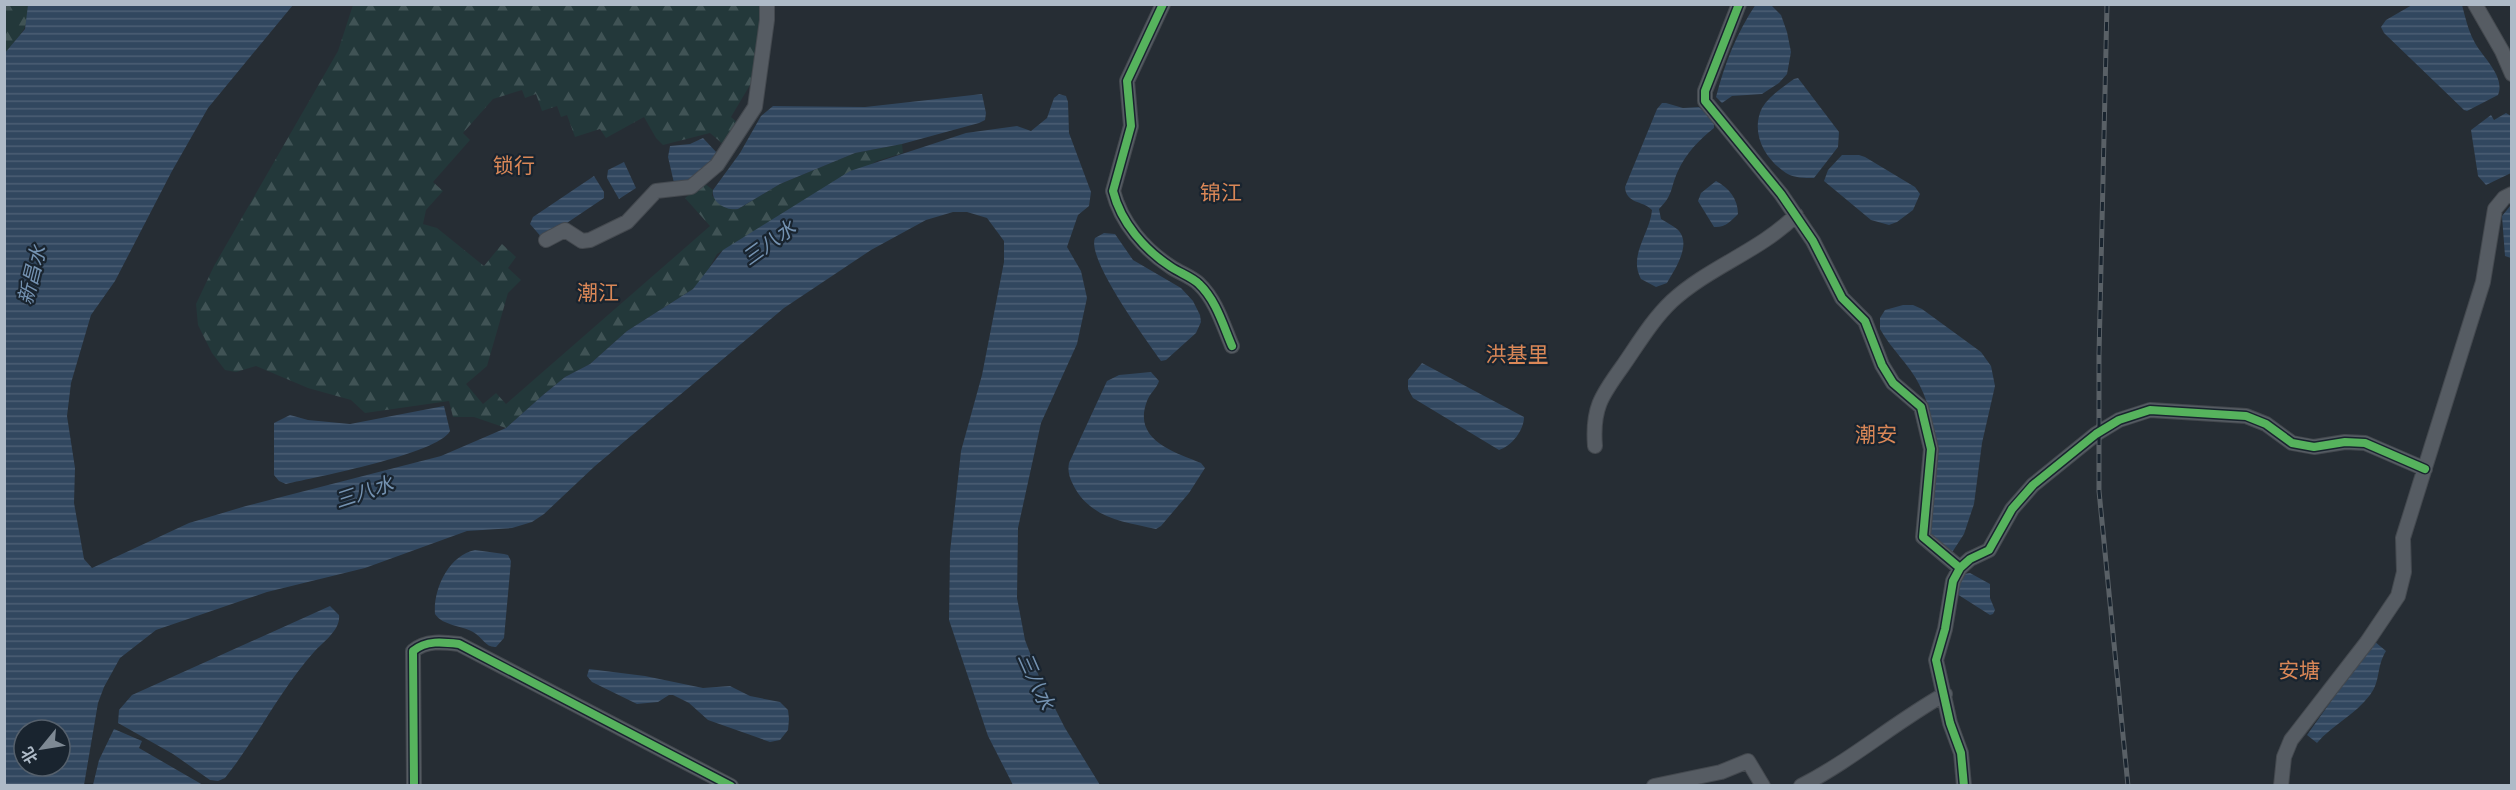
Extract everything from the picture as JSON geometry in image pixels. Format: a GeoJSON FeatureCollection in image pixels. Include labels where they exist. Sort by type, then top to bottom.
{"type":"FeatureCollection","features":[{"type":"Feature","properties":{"kind":"street"},"geometry":{"type":"LineString","coordinates":[[546,240],[565,230],[582,241],[590,240],[627,222],[656,191],[691,187],[717,165],[755,106],[767,20],[767,4]]}},
{"type":"Feature","properties":{"kind":"street"},"geometry":{"type":"LineString","coordinates":[[1163,4],[1126,83],[1131,109],[1131,126],[1113,191],[1137,238],[1146,249],[1172,268],[1198,282],[1215,306],[1232,346]]}},
{"type":"Feature","properties":{"kind":"street"},"geometry":{"type":"LineString","coordinates":[[1739,4],[1704,96],[1709,106],[1796,215],[1819,251],[1842,298],[1865,321],[1882,365],[1893,383],[1921,407],[1931,449],[1923,537],[1960,568]]}},
{"type":"Feature","properties":{"kind":"street"},"geometry":{"type":"LineString","coordinates":[[2475,4],[2502,51],[2511,74]]}},
{"type":"Feature","properties":{"kind":"street"},"geometry":{"type":"LineString","coordinates":[[2282,786],[2284,757],[2291,740],[2379,626],[2398,596],[2404,572],[2403,538],[2483,282],[2494,209],[2497,203],[2511,194]]}},
{"type":"Feature","properties":{"kind":"street"},"geometry":{"type":"LineString","coordinates":[[1595,446],[1593,425],[1597,406],[1653,322],[1672,301],[1689,288],[1779,231],[1796,215]]}},
{"type":"Feature","properties":{"kind":"street"},"geometry":{"type":"LineString","coordinates":[[1964,786],[1961,753],[1950,723],[1936,657],[1945,629],[1953,581],[1960,568],[1976,555],[1989,550],[2012,509],[2037,481],[2096,434],[2119,420],[2139,412],[2168,410],[2246,416],[2266,424],[2292,443],[2314,447],[2345,442],[2365,443],[2425,469]]}},
{"type":"Feature","properties":{"kind":"street"},"geometry":{"type":"LineString","coordinates":[[414,786],[413,651],[423,644],[435,643],[459,644],[731,786]]}},
{"type":"Feature","properties":{"kind":"street"},"geometry":{"type":"LineString","coordinates":[[1801,786],[1945,694]]}},
{"type":"Feature","properties":{"kind":"street"},"geometry":{"type":"LineString","coordinates":[[1654,786],[1721,772],[1748,761],[1763,786]]}},
{"type":"Feature","properties":{"kind":"green space"},"geometry":{"type":"Polygon","coordinates":[[[4,5],[28,5],[25,28],[5,54],[4,5]]]}},
{"type":"Feature","properties":{"kind":"green space"},"geometry":{"type":"Polygon","coordinates":[[[353,5],[762,5],[755,85],[750,85],[731,117],[739,124],[724,145],[710,133],[663,145],[656,138],[644,117],[606,138],[600,129],[575,137],[567,115],[561,117],[557,106],[542,111],[536,94],[525,98],[522,90],[493,99],[463,133],[470,140],[433,182],[443,191],[426,210],[423,224],[437,228],[484,266],[502,244],[516,257],[508,268],[521,280],[508,293],[487,366],[466,384],[483,404],[496,393],[506,404],[710,226],[685,198],[704,183],[713,190],[712,196],[738,209],[780,184],[855,153],[902,144],[903,153],[877,161],[717,254],[703,279],[693,289],[627,331],[590,364],[565,377],[506,428],[474,417],[453,417],[449,401],[365,413],[351,400],[308,388],[256,366],[236,372],[225,370],[212,353],[198,325],[196,304],[214,266],[338,51],[353,5]]]}},
{"type":"Feature","properties":{"kind":"water"},"geometry":{"type":"Polygon","coordinates":[[[1756,4],[1771,5],[1781,15],[1791,52],[1787,74],[1779,83],[1762,94],[1732,96],[1722,103],[1716,97],[1723,72],[1737,38],[1756,4]]]}},
{"type":"Feature","properties":{"kind":"water"},"geometry":{"type":"Polygon","coordinates":[[[28,5],[293,5],[208,108],[172,171],[115,281],[91,315],[71,383],[67,416],[75,468],[74,503],[84,559],[92,568],[189,523],[441,456],[506,428],[565,377],[590,364],[627,331],[693,289],[723,250],[850,171],[966,133],[1017,126],[1031,131],[1047,118],[1054,98],[1059,94],[1066,96],[1069,133],[1091,192],[1089,206],[1078,215],[1067,247],[1081,271],[1087,298],[1077,344],[1041,423],[1018,528],[1017,598],[1025,640],[1040,679],[1065,728],[1100,785],[1013,785],[988,736],[949,620],[950,552],[961,451],[982,375],[1004,262],[1004,241],[987,218],[967,212],[953,212],[926,220],[871,250],[784,308],[595,466],[544,514],[532,522],[512,528],[467,531],[365,568],[267,592],[156,630],[120,658],[104,687],[98,703],[84,785],[5,785],[4,54],[25,29],[28,5]]]}},
{"type":"Feature","properties":{"kind":"water"},"geometry":{"type":"Polygon","coordinates":[[[2412,5],[2462,5],[2472,37],[2492,66],[2499,81],[2498,95],[2467,111],[2464,110],[2384,33],[2381,27],[2386,20],[2412,5]]]}},
{"type":"Feature","properties":{"kind":"water"},"geometry":{"type":"Polygon","coordinates":[[[1798,78],[1839,132],[1838,147],[1814,178],[1796,177],[1778,167],[1766,153],[1759,136],[1759,117],[1762,108],[1772,96],[1798,78]]]}},
{"type":"Feature","properties":{"kind":"water"},"geometry":{"type":"Polygon","coordinates":[[[982,94],[986,113],[985,120],[979,123],[902,144],[855,153],[780,184],[738,209],[724,207],[714,198],[713,190],[740,153],[761,116],[773,106],[865,107],[982,94]]]}},
{"type":"Feature","properties":{"kind":"water"},"geometry":{"type":"Polygon","coordinates":[[[1662,103],[1683,108],[1699,107],[1714,120],[1714,128],[1685,158],[1669,195],[1659,209],[1661,219],[1677,229],[1681,235],[1683,249],[1667,283],[1656,287],[1641,279],[1637,261],[1652,210],[1631,199],[1625,187],[1657,109],[1662,103]]]}},
{"type":"Feature","properties":{"kind":"water"},"geometry":{"type":"Polygon","coordinates":[[[2506,113],[2511,116],[2511,173],[2486,185],[2478,176],[2471,130],[2491,115],[2494,120],[2506,113]]]}},
{"type":"Feature","properties":{"kind":"water"},"geometry":{"type":"Polygon","coordinates":[[[703,138],[718,154],[694,181],[674,183],[668,157],[670,146],[690,144],[703,138]]]}},
{"type":"Feature","properties":{"kind":"water"},"geometry":{"type":"Polygon","coordinates":[[[1842,155],[1865,157],[1915,187],[1920,194],[1913,210],[1889,225],[1871,220],[1824,181],[1828,170],[1842,155]]]}},
{"type":"Feature","properties":{"kind":"water"},"geometry":{"type":"Polygon","coordinates":[[[624,162],[636,188],[619,199],[607,178],[608,170],[624,162]]]}},
{"type":"Feature","properties":{"kind":"water"},"geometry":{"type":"Polygon","coordinates":[[[594,176],[604,192],[604,198],[543,239],[530,224],[533,217],[594,176]]]}},
{"type":"Feature","properties":{"kind":"water"},"geometry":{"type":"Polygon","coordinates":[[[1716,181],[1732,195],[1738,214],[1728,223],[1714,227],[1698,201],[1701,193],[1716,181]]]}},
{"type":"Feature","properties":{"kind":"water"},"geometry":{"type":"Polygon","coordinates":[[[2511,205],[2511,258],[2505,256],[2502,216],[2511,205]]]}},
{"type":"Feature","properties":{"kind":"water"},"geometry":{"type":"Polygon","coordinates":[[[1104,233],[1115,234],[1133,260],[1181,288],[1193,301],[1200,315],[1201,322],[1196,333],[1166,360],[1161,361],[1108,281],[1095,248],[1095,238],[1104,233]]]}},
{"type":"Feature","properties":{"kind":"water"},"geometry":{"type":"Polygon","coordinates":[[[1913,305],[1922,309],[1981,352],[1991,366],[1995,386],[1982,443],[1974,504],[1964,534],[1951,554],[1933,540],[1927,531],[1934,457],[1927,403],[1916,378],[1880,329],[1880,318],[1885,310],[1913,305]]]}},
{"type":"Feature","properties":{"kind":"water"},"geometry":{"type":"Polygon","coordinates":[[[1422,363],[1524,417],[1522,427],[1516,437],[1499,450],[1413,398],[1408,389],[1408,380],[1422,363]]]}},
{"type":"Feature","properties":{"kind":"water"},"geometry":{"type":"Polygon","coordinates":[[[1151,372],[1159,381],[1148,398],[1144,414],[1145,426],[1150,435],[1168,449],[1201,463],[1205,468],[1189,493],[1156,529],[1111,518],[1092,507],[1076,490],[1069,471],[1069,463],[1107,381],[1119,375],[1151,372]]]}},
{"type":"Feature","properties":{"kind":"water"},"geometry":{"type":"Polygon","coordinates":[[[444,406],[450,431],[441,440],[424,448],[375,463],[286,484],[274,475],[274,423],[290,415],[308,420],[350,424],[444,406]]]}},
{"type":"Feature","properties":{"kind":"water"},"geometry":{"type":"Polygon","coordinates":[[[475,550],[508,555],[511,561],[504,638],[496,647],[487,644],[473,632],[443,621],[435,614],[437,594],[444,574],[458,559],[475,550]]]}},
{"type":"Feature","properties":{"kind":"water"},"geometry":{"type":"Polygon","coordinates":[[[1970,573],[1990,584],[1990,598],[1995,610],[1993,614],[1990,615],[1957,594],[1957,585],[1964,574],[1970,573]]]}},
{"type":"Feature","properties":{"kind":"water"},"geometry":{"type":"Polygon","coordinates":[[[330,606],[339,615],[334,631],[290,682],[225,778],[218,781],[210,780],[173,754],[118,723],[119,710],[132,695],[330,606]]]}},
{"type":"Feature","properties":{"kind":"water"},"geometry":{"type":"Polygon","coordinates":[[[2374,641],[2386,651],[2373,690],[2358,708],[2317,743],[2307,735],[2374,641]]]}},
{"type":"Feature","properties":{"kind":"water"},"geometry":{"type":"Polygon","coordinates":[[[589,669],[645,676],[703,688],[730,686],[750,696],[780,702],[788,710],[788,730],[780,740],[770,742],[708,720],[689,703],[673,695],[658,702],[637,704],[592,682],[587,676],[589,669]]]}},
{"type":"Feature","properties":{"kind":"water"},"geometry":{"type":"Polygon","coordinates":[[[114,729],[142,741],[139,748],[203,785],[93,785],[99,760],[114,729]]]}},
{"type":"Feature","properties":{"kind":"railway"},"geometry":{"type":"LineString","coordinates":[[2107,4],[2099,355],[2099,491],[2128,786]]}},
{"type":"Feature","properties":{"kind":"cycle path"},"geometry":{"type":"LineString","coordinates":[[1163,4],[1127,81],[1131,126],[1113,191],[1128,225],[1143,244],[1161,260],[1193,279],[1205,290],[1232,346]]}},
{"type":"Feature","properties":{"kind":"cycle path"},"geometry":{"type":"LineString","coordinates":[[1739,4],[1705,91],[1705,101],[1781,194],[1813,241],[1842,298],[1865,321],[1882,365],[1893,383],[1921,407],[1931,449],[1923,537],[1960,568]]}},
{"type":"Feature","properties":{"kind":"cycle path"},"geometry":{"type":"LineString","coordinates":[[1964,786],[1961,753],[1950,723],[1936,660],[1945,629],[1953,581],[1960,568],[1970,559],[1989,550],[2012,509],[2033,485],[2096,434],[2119,420],[2150,410],[2246,416],[2266,424],[2292,443],[2314,447],[2345,442],[2365,443],[2425,469]]}},
{"type":"Feature","properties":{"kind":"cycle path"},"geometry":{"type":"LineString","coordinates":[[414,786],[413,651],[429,643],[441,642],[459,644],[731,786]]}},
{"type":"Feature","properties":{"kind":"district","name":"锁行"},"geometry":{"type":"Point","coordinates":[514,166]}},
{"type":"Feature","properties":{"kind":"district","name":"锦江"},"geometry":{"type":"Point","coordinates":[1221,193]}},
{"type":"Feature","properties":{"kind":"district","name":"潮江"},"geometry":{"type":"Point","coordinates":[598,293]}},
{"type":"Feature","properties":{"kind":"district","name":"洪基里"},"geometry":{"type":"Point","coordinates":[1517,355]}},
{"type":"Feature","properties":{"kind":"district","name":"潮安"},"geometry":{"type":"Point","coordinates":[1876,435]}},
{"type":"Feature","properties":{"kind":"district","name":"安塘"},"geometry":{"type":"Point","coordinates":[2299,671]}},
{"type":"Feature","properties":{"kind":"water label","name":"三八水"},"geometry":{"type":"Point","coordinates":[769,243]}},
{"type":"Feature","properties":{"kind":"water label","name":"新昌水"},"geometry":{"type":"Point","coordinates":[32,275]}},
{"type":"Feature","properties":{"kind":"water label","name":"三八水"},"geometry":{"type":"Point","coordinates":[364,492]}},
{"type":"Feature","properties":{"kind":"water label","name":"三八水"},"geometry":{"type":"Point","coordinates":[1036,681]}}]}
